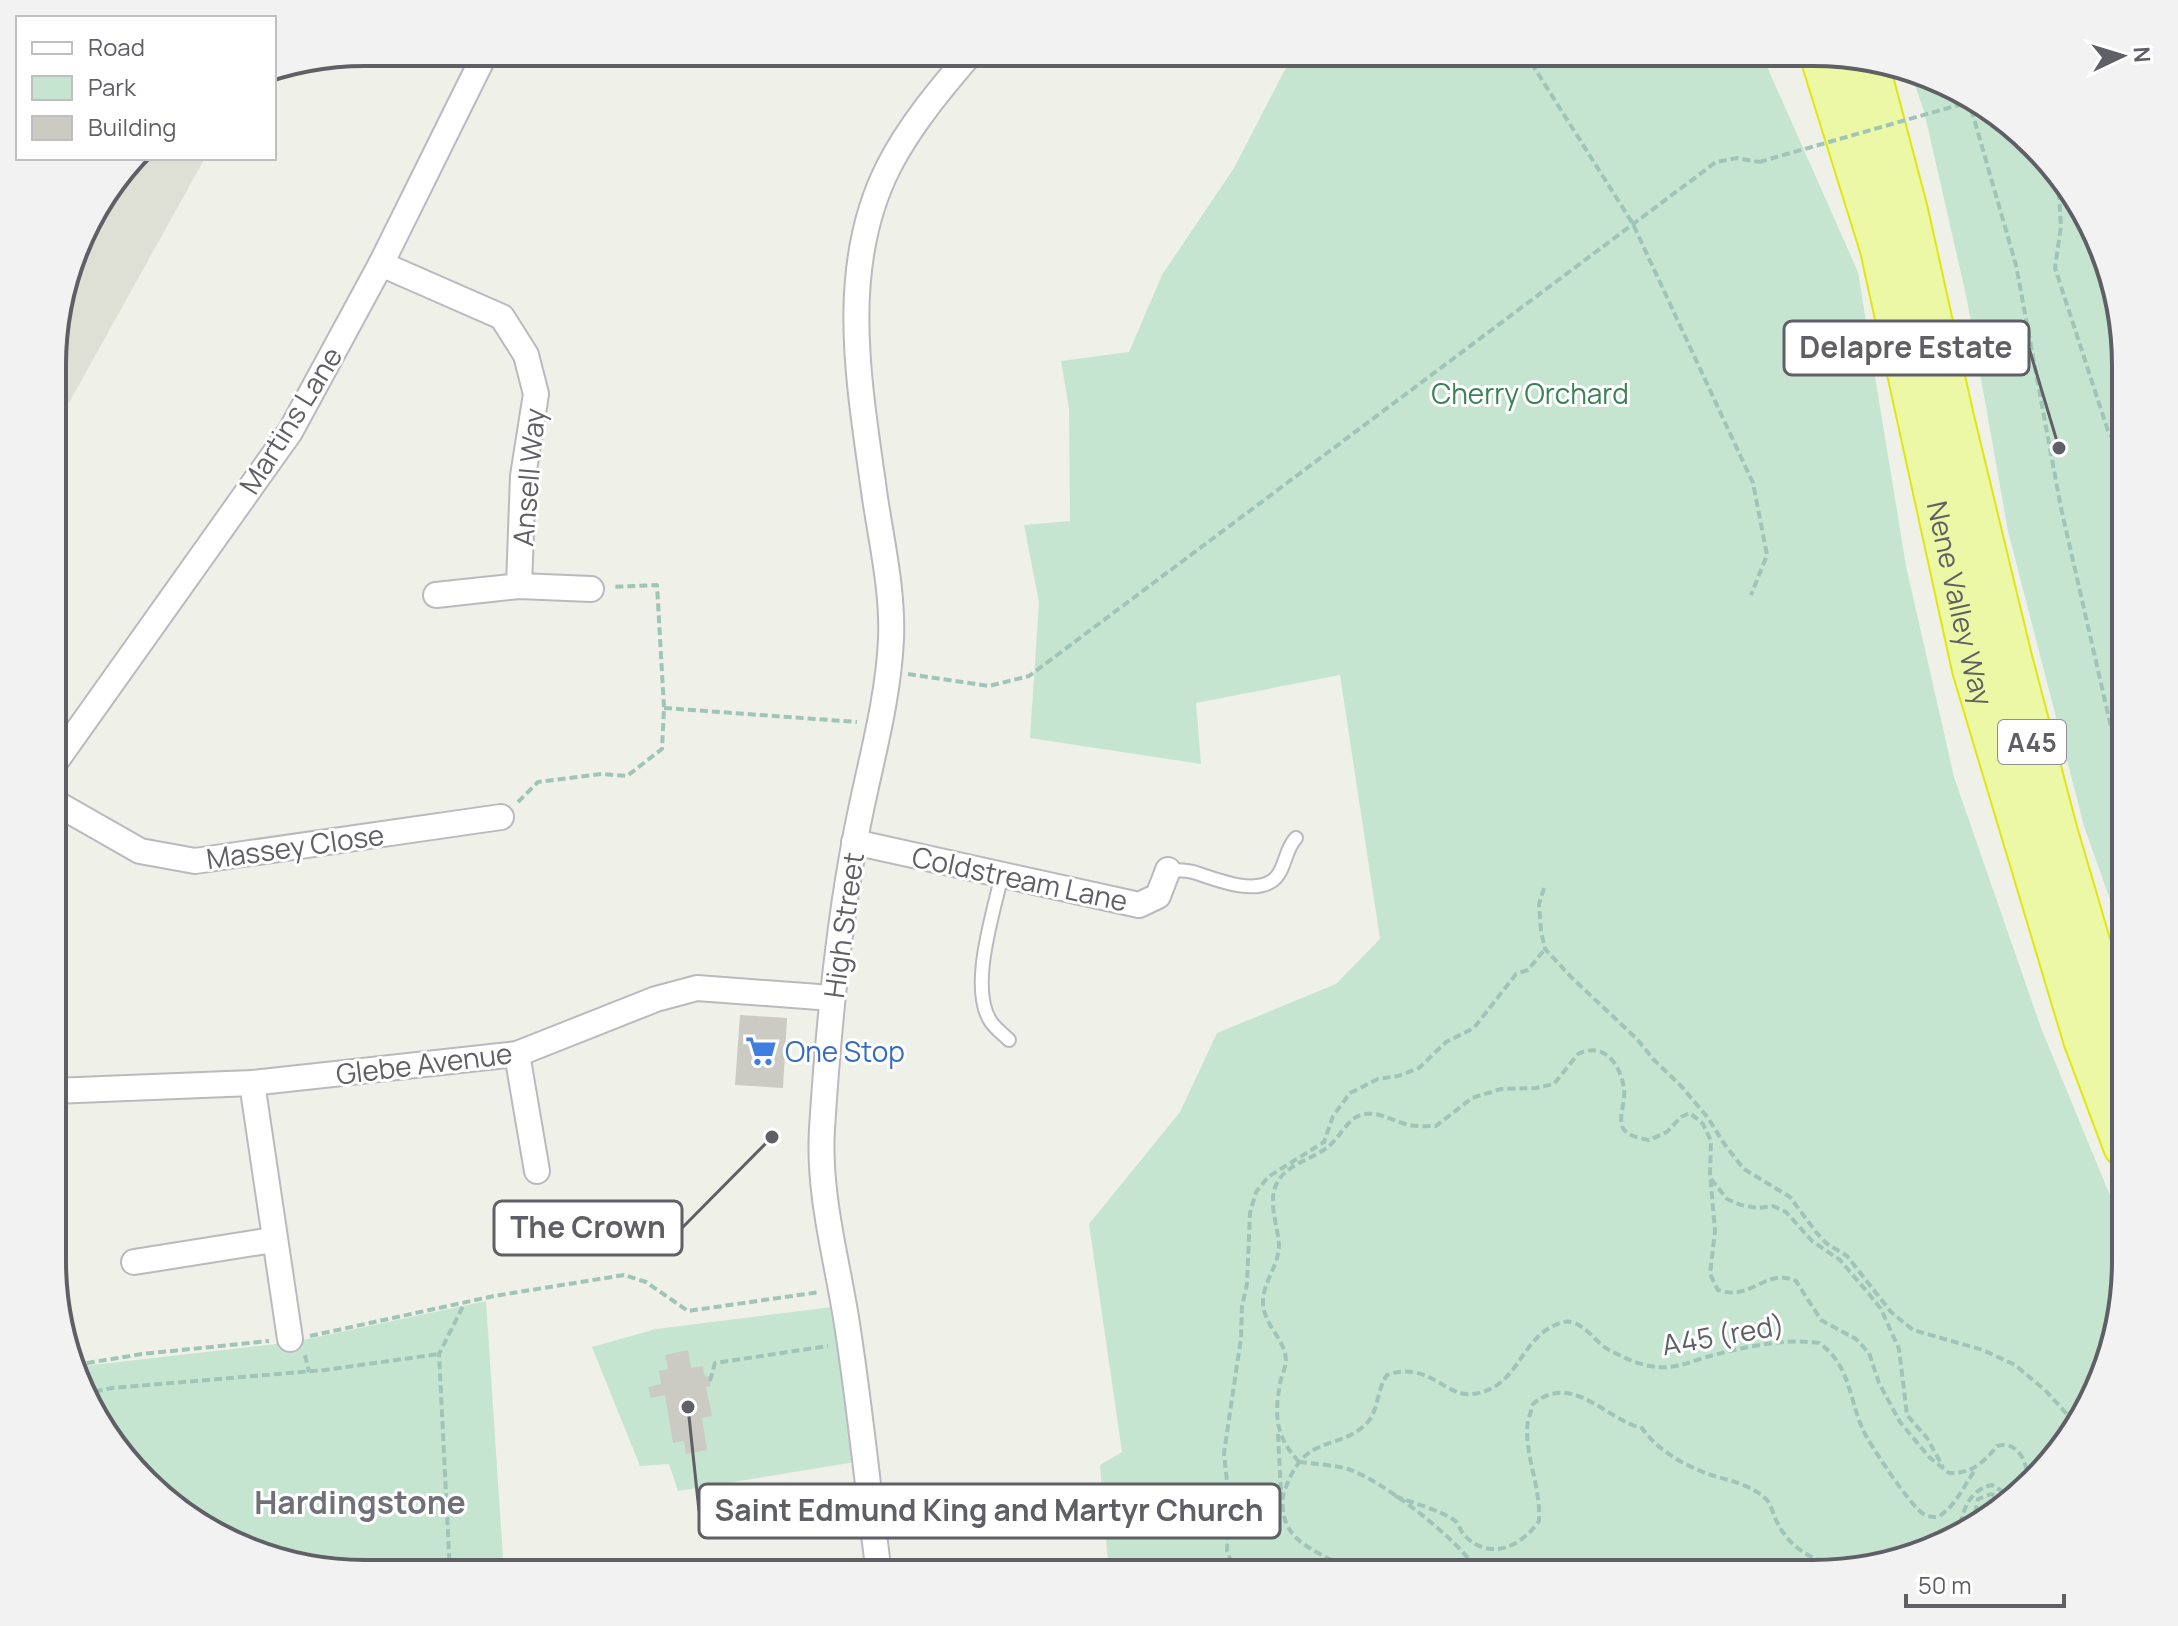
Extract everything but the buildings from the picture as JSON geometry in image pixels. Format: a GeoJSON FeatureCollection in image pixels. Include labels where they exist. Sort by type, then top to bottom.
{"type":"FeatureCollection","features":[{"type":"Feature","properties":{"kind":"highway"},"geometry":{"type":"LineString","coordinates":[[1800,66],[1882,249]]}},
{"type":"Feature","properties":{"kind":"highway","name":"Nene Valley Way"},"geometry":{"type":"LineString","coordinates":[[1825,67],[1882,249],[1974,669],[2081,1024],[2112,1110]]}},
{"type":"Feature","properties":{"kind":"highway","name":"Nene Valley Way"},"geometry":{"type":"LineString","coordinates":[[1869,72],[1906,211],[2010,658],[2112,1028]]}},
{"type":"Feature","properties":{"kind":"highway"},"geometry":{"type":"LineString","coordinates":[[1887,75],[1923,214],[1952,418]]}},
{"type":"Feature","properties":{"kind":"street","name":"Martins Lane"},"geometry":{"type":"LineString","coordinates":[[66,747],[290,432],[381,264],[479,66]]}},
{"type":"Feature","properties":{"kind":"street","name":"High Street"},"geometry":{"type":"LineString","coordinates":[[877,1560],[850,1342],[821,1177],[832,998],[854,842],[879,724],[891,636],[888,585],[864,416],[856,334],[856,290],[861,244],[872,205],[890,164],[921,115],[961,66]]}},
{"type":"Feature","properties":{"kind":"street","name":"Ansell Way"},"geometry":{"type":"LineString","coordinates":[[381,264],[502,317],[526,355],[536,394],[523,476],[519,586]]}},
{"type":"Feature","properties":{"kind":"street","name":"Ansell Way"},"geometry":{"type":"LineString","coordinates":[[436,595],[519,586],[591,589]]}},
{"type":"Feature","properties":{"kind":"street","name":"Massey Close"},"geometry":{"type":"LineString","coordinates":[[66,809],[140,851],[195,861],[501,817]]}},
{"type":"Feature","properties":{"kind":"street","name":"Coldstream Lane"},"geometry":{"type":"LineString","coordinates":[[854,842],[1139,905],[1158,896],[1168,870]]}},
{"type":"Feature","properties":{"kind":"street","name":"Glebe Avenue"},"geometry":{"type":"LineString","coordinates":[[66,1090],[252,1083],[517,1054],[656,999],[697,988],[832,998]]}},
{"type":"Feature","properties":{"kind":"street"},"geometry":{"type":"LineString","coordinates":[[517,1054],[537,1171]]}},
{"type":"Feature","properties":{"kind":"street"},"geometry":{"type":"LineString","coordinates":[[252,1083],[290,1339]]}},
{"type":"Feature","properties":{"kind":"street"},"geometry":{"type":"LineString","coordinates":[[134,1262],[273,1240]]}},
{"type":"Feature","properties":{"kind":"lane"},"geometry":{"type":"LineString","coordinates":[[1168,870],[1193,872],[1220,883],[1261,885],[1271,881],[1281,871],[1296,838]]}},
{"type":"Feature","properties":{"kind":"lane"},"geometry":{"type":"LineString","coordinates":[[1002,874],[984,961],[983,995],[990,1020],[1009,1040]]}},
{"type":"Feature","properties":{"kind":"lane"},"geometry":{"type":"LineString","coordinates":[[872,1521],[993,1506]]}},
{"type":"Feature","properties":{"kind":"path"},"geometry":{"type":"LineString","coordinates":[[1533,66],[1633,224],[1753,483],[1767,555],[1751,595]]}},
{"type":"Feature","properties":{"kind":"path"},"geometry":{"type":"LineString","coordinates":[[910,674],[989,686],[1029,676],[1716,162],[1737,158],[1759,162],[1958,103]]}},
{"type":"Feature","properties":{"kind":"path"},"geometry":{"type":"LineString","coordinates":[[1972,112],[2016,265],[2061,508],[2112,732]]}},
{"type":"Feature","properties":{"kind":"path"},"geometry":{"type":"LineString","coordinates":[[2059,195],[2061,226],[2055,268],[2112,437]]}},
{"type":"Feature","properties":{"kind":"path"},"geometry":{"type":"LineString","coordinates":[[501,817],[538,782],[602,774],[627,776],[662,749],[664,708],[657,585],[591,589]]}},
{"type":"Feature","properties":{"kind":"path"},"geometry":{"type":"LineString","coordinates":[[664,708],[879,724]]}},
{"type":"Feature","properties":{"kind":"path"},"geometry":{"type":"LineString","coordinates":[[1544,888],[1539,904],[1545,949],[1682,1087],[1744,1169],[1790,1197],[1816,1232],[1826,1243],[1847,1256],[1903,1323],[1930,1337],[1983,1350],[2015,1365],[2045,1390],[2069,1416]]}},
{"type":"Feature","properties":{"kind":"path"},"geometry":{"type":"LineString","coordinates":[[1231,1560],[1227,1551],[1229,1502],[1224,1453],[1247,1284],[1250,1213],[1256,1192],[1268,1177],[1324,1142],[1333,1116],[1350,1093],[1378,1079],[1419,1068],[1446,1042],[1474,1028],[1516,974],[1528,970],[1545,949]]}},
{"type":"Feature","properties":{"kind":"path"},"geometry":{"type":"LineString","coordinates":[[1328,1560],[1291,1534],[1283,1518],[1278,1393],[1286,1361],[1283,1347],[1265,1314],[1263,1302],[1279,1248],[1274,1190],[1287,1171],[1315,1157],[1354,1118],[1380,1114],[1406,1124],[1436,1126],[1458,1106],[1478,1096],[1506,1088],[1536,1088],[1554,1084],[1578,1054],[1601,1050],[1616,1068],[1625,1090],[1623,1128],[1635,1137],[1649,1140],[1667,1132],[1688,1113],[1694,1114],[1703,1124],[1711,1141],[1710,1173],[1715,1231],[1710,1274],[1718,1290],[1735,1294],[1777,1276],[1796,1281],[1821,1320],[1856,1339],[1869,1353],[1879,1383],[1900,1422],[1929,1457],[1946,1471],[1956,1473],[1978,1466],[1997,1446],[2010,1444],[2015,1447],[2027,1469]]}},
{"type":"Feature","properties":{"kind":"path"},"geometry":{"type":"LineString","coordinates":[[1710,1173],[1715,1186],[1727,1199],[1748,1207],[1773,1206],[1786,1212],[1812,1241],[1840,1260],[1881,1309],[1899,1349],[1907,1415],[1927,1438],[1946,1471]]}},
{"type":"Feature","properties":{"kind":"path"},"geometry":{"type":"LineString","coordinates":[[84,1363],[142,1354],[290,1339],[560,1283],[624,1275],[646,1282],[688,1311],[842,1289]]}},
{"type":"Feature","properties":{"kind":"path"},"geometry":{"type":"LineString","coordinates":[[449,1560],[439,1354],[465,1302]]}},
{"type":"Feature","properties":{"kind":"path","name":"A45 (red)"},"geometry":{"type":"LineString","coordinates":[[1299,1462],[1312,1451],[1365,1426],[1374,1412],[1382,1381],[1387,1375],[1408,1371],[1431,1377],[1466,1394],[1485,1391],[1510,1376],[1536,1337],[1562,1322],[1570,1322],[1591,1333],[1610,1351],[1649,1366],[1667,1368],[1790,1340],[1819,1343],[1843,1371],[1864,1432],[1924,1515],[1938,1517],[1955,1503],[1978,1466]]}},
{"type":"Feature","properties":{"kind":"path"},"geometry":{"type":"LineString","coordinates":[[710,1381],[715,1363],[850,1342]]}},
{"type":"Feature","properties":{"kind":"path"},"geometry":{"type":"LineString","coordinates":[[96,1391],[325,1370],[439,1354]]}},
{"type":"Feature","properties":{"kind":"path"},"geometry":{"type":"LineString","coordinates":[[1395,1496],[1455,1521],[1462,1534],[1486,1550],[1501,1550],[1516,1544],[1539,1521],[1540,1503],[1527,1425],[1534,1401],[1559,1393],[1582,1397],[1642,1428],[1648,1438],[1667,1453],[1700,1471],[1748,1487],[1767,1501],[1778,1524],[1798,1548],[1814,1560]]}},
{"type":"Feature","properties":{"kind":"path"},"geometry":{"type":"LineString","coordinates":[[1278,1431],[1282,1442],[1299,1462],[1347,1469],[1378,1482],[1461,1548],[1469,1560]]}},
{"type":"Feature","properties":{"kind":"path"},"geometry":{"type":"LineString","coordinates":[[1281,1496],[1299,1462]]}},
{"type":"Feature","properties":{"kind":"path"},"geometry":{"type":"LineString","coordinates":[[1961,1521],[1971,1495],[1977,1490],[1992,1485],[2002,1493]]}},
{"type":"Feature","properties":{"kind":"path"},"geometry":{"type":"LineString","coordinates":[[1975,1512],[1978,1499],[1991,1494],[1998,1496]]}},
{"type":"Feature","properties":{"kind":"shaded area"},"geometry":{"type":"Polygon","coordinates":[[[148,160],[204,160],[66,408],[67,345],[76,287],[106,215],[148,160]]]}},
{"type":"Feature","properties":{"kind":"green space","name":"Cherry Orchard"},"geometry":{"type":"Polygon","coordinates":[[[1287,66],[1767,66],[1858,272],[1906,566],[1954,777],[2041,1028],[2112,1200],[2109,1300],[2102,1339],[2089,1376],[2072,1411],[2038,1458],[2010,1486],[1963,1520],[1891,1550],[1813,1560],[1108,1560],[1100,1465],[1122,1452],[1089,1224],[1180,1112],[1217,1033],[1336,984],[1380,939],[1340,675],[1196,703],[1201,764],[1030,738],[1039,602],[1024,525],[1070,521],[1069,408],[1061,361],[1129,352],[1162,275],[1234,168],[1287,66]]]}},
{"type":"Feature","properties":{"kind":"green space"},"geometry":{"type":"Polygon","coordinates":[[[1915,84],[1963,106],[2010,140],[2038,168],[2062,199],[2089,250],[2102,287],[2112,365],[2112,905],[2084,826],[2008,531],[1967,300],[1924,111],[1915,84]]]}},
{"type":"Feature","properties":{"kind":"green space"},"geometry":{"type":"Polygon","coordinates":[[[486,1301],[503,1560],[345,1559],[287,1550],[250,1537],[199,1510],[168,1486],[140,1458],[106,1411],[85,1366],[294,1342],[486,1301]]]}},
{"type":"Feature","properties":{"kind":"green space"},"geometry":{"type":"Polygon","coordinates":[[[832,1307],[855,1462],[678,1491],[669,1464],[640,1466],[592,1347],[656,1329],[832,1307]]]}},
{"type":"Feature","properties":{"kind":"place","name":"Delapre Estate"},"geometry":{"type":"Point","coordinates":[2059,448]}},
{"type":"Feature","properties":{"kind":"place","name":"One Stop"},"geometry":{"type":"Point","coordinates":[761,1051]}},
{"type":"Feature","properties":{"kind":"place","name":"The Crown"},"geometry":{"type":"Point","coordinates":[772,1137]}},
{"type":"Feature","properties":{"kind":"place","name":"Saint Edmund King and Martyr Church"},"geometry":{"type":"Point","coordinates":[688,1407]}},
{"type":"Feature","properties":{"kind":"district","name":"Hardingstone"},"geometry":{"type":"Point","coordinates":[360,1502]}}]}
